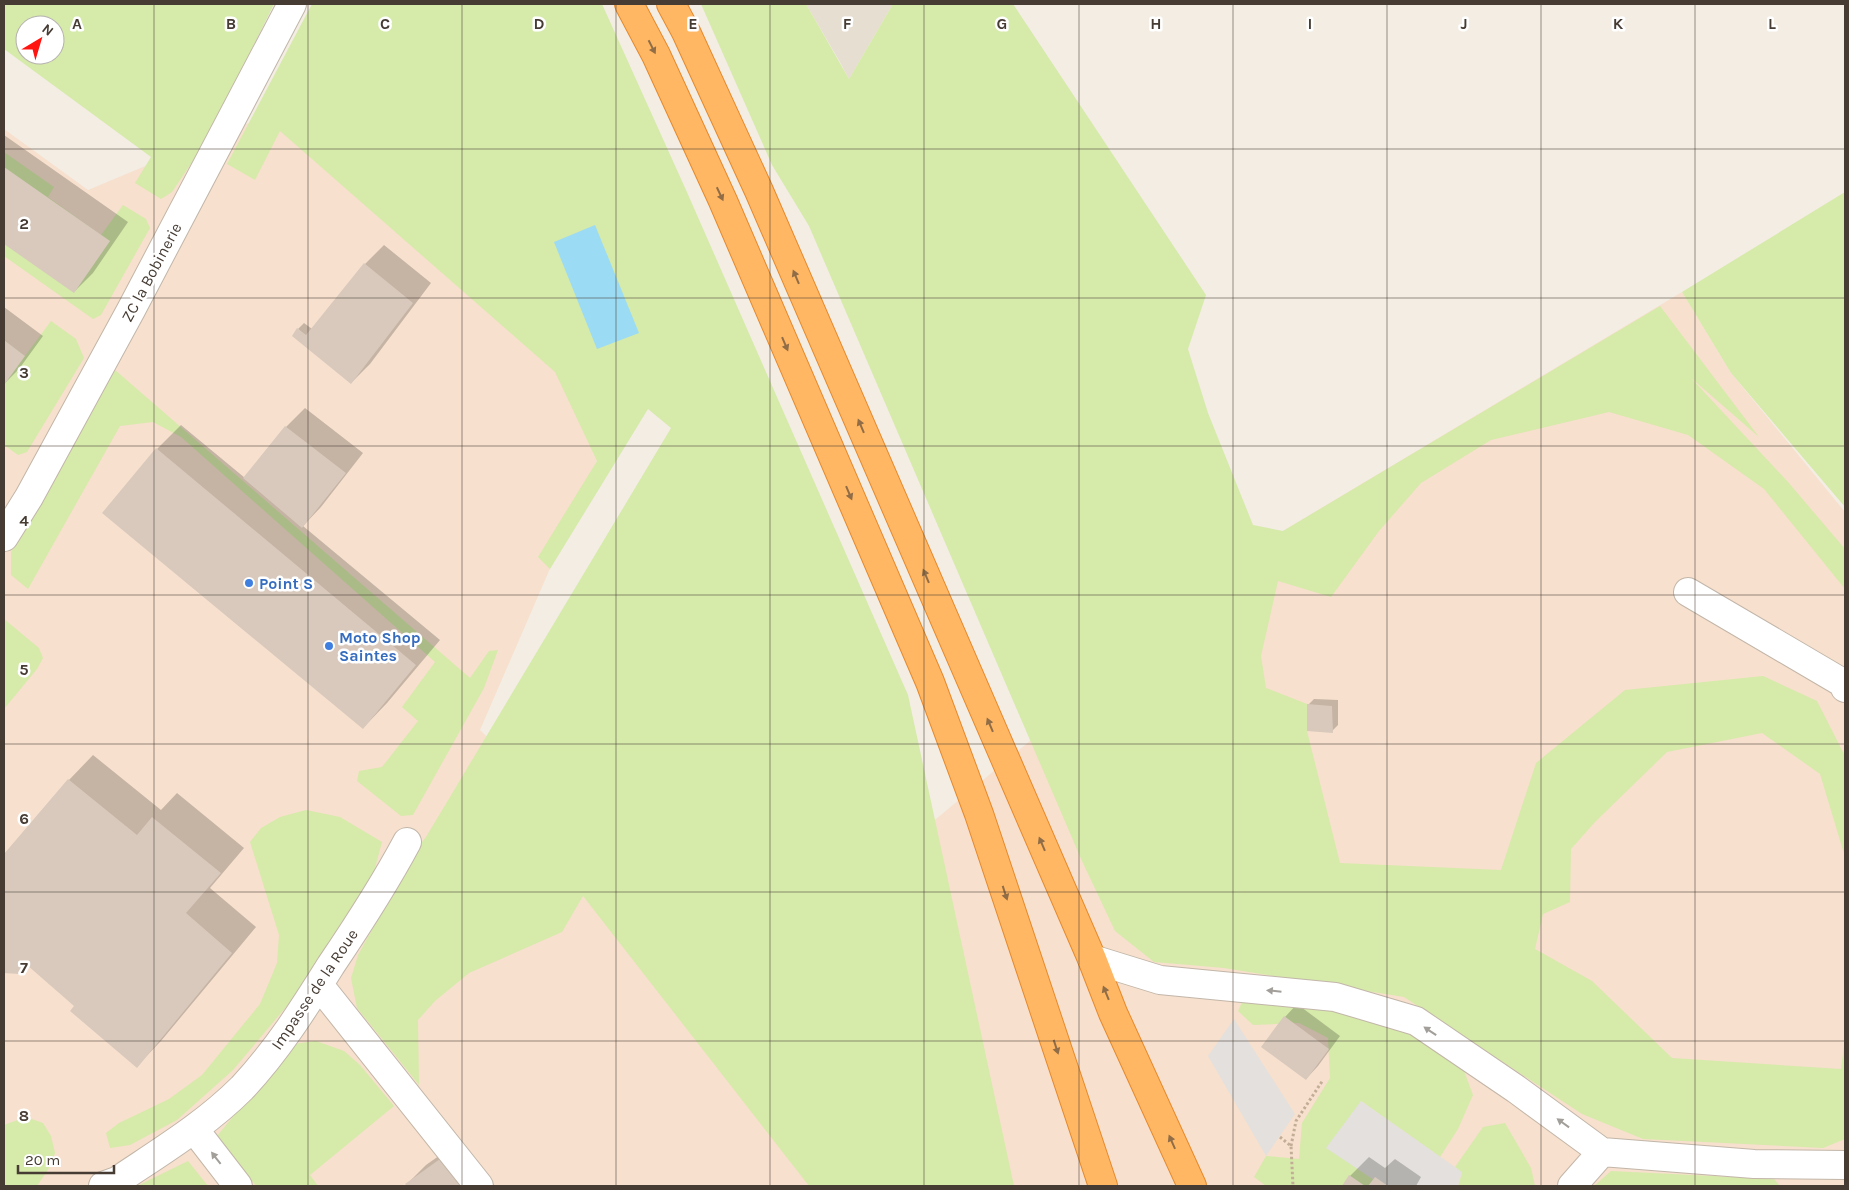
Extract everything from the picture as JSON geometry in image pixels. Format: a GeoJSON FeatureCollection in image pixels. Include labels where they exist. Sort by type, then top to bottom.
{"type":"FeatureCollection","features":[{"type":"Feature","properties":{"kind":"highway"},"geometry":{"type":"LineString","coordinates":[[629,4],[656,55],[724,201],[930,682],[978,814],[1103,1186]]}},
{"type":"Feature","properties":{"kind":"highway"},"geometry":{"type":"LineString","coordinates":[[671,4],[759,191],[1092,959],[1113,1013],[1192,1186]]}},
{"type":"Feature","properties":{"kind":"street","name":"ZC la Bobinerie"},"geometry":{"type":"LineString","coordinates":[[4,537],[29,497],[131,310],[292,4]]}},
{"type":"Feature","properties":{"kind":"street"},"geometry":{"type":"LineString","coordinates":[[1688,592],[1844,683],[1845,688]]}},
{"type":"Feature","properties":{"kind":"street","name":"Impasse de la Roue"},"geometry":{"type":"LineString","coordinates":[[103,1186],[117,1181],[194,1130],[241,1088],[266,1060],[296,1022],[387,879],[407,842]]}},
{"type":"Feature","properties":{"kind":"street"},"geometry":{"type":"LineString","coordinates":[[1092,959],[1160,980],[1335,997],[1416,1021],[1602,1152],[1754,1164],[1845,1165]]}},
{"type":"Feature","properties":{"kind":"street"},"geometry":{"type":"LineString","coordinates":[[319,985],[479,1186]]}},
{"type":"Feature","properties":{"kind":"street"},"geometry":{"type":"LineString","coordinates":[[194,1130],[238,1186]]}},
{"type":"Feature","properties":{"kind":"street"},"geometry":{"type":"LineString","coordinates":[[1572,1186],[1602,1152]]}},
{"type":"Feature","properties":{"kind":"path"},"geometry":{"type":"LineString","coordinates":[[1293,1186],[1291,1146],[1296,1121],[1323,1080]]}},
{"type":"Feature","properties":{"kind":"path"},"geometry":{"type":"LineString","coordinates":[[1280,1137],[1291,1146]]}},
{"type":"Feature","properties":{"kind":"shaded area"},"geometry":{"type":"Polygon","coordinates":[[[806,4],[893,4],[849,79],[806,4]]]}},
{"type":"Feature","properties":{"kind":"shaded area"},"geometry":{"type":"Polygon","coordinates":[[[334,87],[633,377],[480,730],[736,985],[1283,531],[1682,292],[1731,373],[1845,512],[1845,1186],[4,1186],[4,129],[88,190],[334,87]]]}},
{"type":"Feature","properties":{"kind":"shaded area"},"geometry":{"type":"Polygon","coordinates":[[[1234,1019],[1295,1114],[1266,1156],[1208,1056],[1234,1019]]]}},
{"type":"Feature","properties":{"kind":"shaded area"},"geometry":{"type":"Polygon","coordinates":[[[1361,1101],[1462,1172],[1458,1186],[1383,1186],[1326,1148],[1361,1101]]]}},
{"type":"Feature","properties":{"kind":"green space"},"geometry":{"type":"Polygon","coordinates":[[[4,4],[274,4],[207,140],[172,192],[161,199],[135,183],[151,157],[26,65],[65,65],[65,15],[15,15],[15,57],[4,49],[4,4]]]}},
{"type":"Feature","properties":{"kind":"green space"},"geometry":{"type":"Polygon","coordinates":[[[312,4],[602,4],[908,695],[1014,1186],[809,1186],[583,896],[562,932],[469,973],[435,1001],[418,1020],[419,1085],[357,1008],[351,978],[358,955],[417,848],[426,837],[671,428],[648,409],[550,569],[538,557],[597,461],[555,372],[280,131],[255,180],[227,164],[312,4]]]}},
{"type":"Feature","properties":{"kind":"green space"},"geometry":{"type":"Polygon","coordinates":[[[701,4],[806,4],[849,79],[893,4],[1013,4],[1206,295],[1188,349],[1208,413],[1253,525],[1283,531],[1660,306],[1759,437],[1691,378],[1788,482],[1845,549],[1845,589],[1764,489],[1688,435],[1609,412],[1491,440],[1421,483],[1379,531],[1331,597],[1278,581],[1261,656],[1266,688],[1307,704],[1307,731],[1340,863],[1501,870],[1536,763],[1625,690],[1763,676],[1817,701],[1845,756],[1845,857],[1820,774],[1762,733],[1667,752],[1595,822],[1571,849],[1570,902],[1543,914],[1535,949],[1592,981],[1672,1058],[1841,1069],[1845,1038],[1845,1139],[1823,1148],[1643,1139],[1582,1114],[1404,997],[1224,968],[1154,962],[1115,931],[1082,861],[809,226],[772,165],[701,4]]]}},
{"type":"Feature","properties":{"kind":"green space"},"geometry":{"type":"Polygon","coordinates":[[[4,152],[54,187],[48,197],[101,235],[123,205],[146,219],[150,228],[101,315],[93,319],[4,256],[4,152]]]}},
{"type":"Feature","properties":{"kind":"green space"},"geometry":{"type":"Polygon","coordinates":[[[1845,192],[1845,507],[1731,373],[1682,292],[1845,192]]]}},
{"type":"Feature","properties":{"kind":"green space"},"geometry":{"type":"Polygon","coordinates":[[[51,321],[76,339],[84,358],[27,452],[18,455],[4,445],[4,340],[25,356],[51,321]]]}},
{"type":"Feature","properties":{"kind":"green space"},"geometry":{"type":"Polygon","coordinates":[[[115,370],[470,678],[489,651],[498,650],[484,688],[413,815],[401,816],[357,781],[359,771],[382,767],[418,721],[402,707],[435,662],[181,437],[153,422],[120,426],[28,589],[11,575],[11,552],[115,370]]]}},
{"type":"Feature","properties":{"kind":"green space"},"geometry":{"type":"Polygon","coordinates":[[[4,619],[39,648],[43,658],[37,669],[4,709],[4,619]]]}},
{"type":"Feature","properties":{"kind":"green space"},"geometry":{"type":"Polygon","coordinates":[[[306,810],[340,817],[382,842],[371,883],[297,994],[233,1070],[177,1120],[130,1145],[110,1148],[106,1133],[119,1123],[169,1099],[202,1075],[260,1004],[277,963],[279,935],[250,842],[261,828],[280,817],[306,810]]]}},
{"type":"Feature","properties":{"kind":"green space"},"geometry":{"type":"Polygon","coordinates":[[[1245,996],[1282,997],[1391,1024],[1427,1042],[1464,1071],[1473,1095],[1458,1129],[1440,1157],[1361,1101],[1375,1186],[1266,1186],[1254,1177],[1266,1156],[1299,1159],[1302,1123],[1330,1078],[1328,1038],[1299,1023],[1253,1025],[1238,1011],[1245,996]]]}},
{"type":"Feature","properties":{"kind":"green space"},"geometry":{"type":"Polygon","coordinates":[[[316,1041],[344,1051],[360,1065],[394,1106],[310,1175],[318,1186],[256,1186],[217,1136],[293,1044],[316,1041]]]}},
{"type":"Feature","properties":{"kind":"green space"},"geometry":{"type":"Polygon","coordinates":[[[26,1117],[43,1123],[51,1136],[55,1153],[49,1168],[37,1186],[4,1186],[4,1125],[26,1117]]]}},
{"type":"Feature","properties":{"kind":"green space"},"geometry":{"type":"Polygon","coordinates":[[[1505,1123],[1531,1168],[1535,1186],[1458,1186],[1462,1173],[1455,1167],[1483,1127],[1505,1123]]]}},
{"type":"Feature","properties":{"kind":"green space"},"geometry":{"type":"Polygon","coordinates":[[[188,1161],[208,1186],[137,1186],[188,1161]]]}},
{"type":"Feature","properties":{"kind":"green space"},"geometry":{"type":"Polygon","coordinates":[[[1611,1171],[1774,1179],[1780,1186],[1594,1186],[1611,1171]]]}},
{"type":"Feature","properties":{"kind":"water"},"geometry":{"type":"Polygon","coordinates":[[[595,225],[639,333],[597,349],[554,242],[595,225]]]}},
{"type":"Feature","properties":{"kind":"building"},"geometry":{"type":"Polygon","coordinates":[[[4,167],[110,241],[74,293],[4,244],[4,167]]]}},
{"type":"Feature","properties":{"kind":"building"},"geometry":{"type":"Polygon","coordinates":[[[364,263],[413,303],[351,384],[292,336],[297,328],[306,335],[364,263]]]}},
{"type":"Feature","properties":{"kind":"building"},"geometry":{"type":"Polygon","coordinates":[[[4,340],[25,356],[4,385],[4,340]]]}},
{"type":"Feature","properties":{"kind":"building"},"geometry":{"type":"Polygon","coordinates":[[[285,426],[346,473],[302,528],[243,478],[285,426]]]}},
{"type":"Feature","properties":{"kind":"building"},"geometry":{"type":"Polygon","coordinates":[[[156,448],[416,665],[363,729],[102,513],[156,448]]]}},
{"type":"Feature","properties":{"kind":"building"},"geometry":{"type":"Polygon","coordinates":[[[1307,704],[1332,706],[1333,733],[1307,731],[1307,704]]]}},
{"type":"Feature","properties":{"kind":"building"},"geometry":{"type":"Polygon","coordinates":[[[68,779],[137,835],[152,817],[221,873],[186,913],[232,953],[137,1068],[70,1011],[74,1006],[27,965],[20,974],[4,973],[4,854],[68,779]]]}},
{"type":"Feature","properties":{"kind":"building"},"geometry":{"type":"Polygon","coordinates":[[[1284,1016],[1329,1049],[1306,1080],[1261,1047],[1284,1016]]]}},
{"type":"Feature","properties":{"kind":"building"},"geometry":{"type":"Polygon","coordinates":[[[440,1159],[462,1186],[407,1186],[405,1184],[440,1159]]]}},
{"type":"Feature","properties":{"kind":"building"},"geometry":{"type":"Polygon","coordinates":[[[1349,1175],[1365,1186],[1342,1186],[1349,1175]]]}},
{"type":"Feature","properties":{"kind":"building"},"geometry":{"type":"Polygon","coordinates":[[[1375,1177],[1388,1186],[1368,1186],[1375,1177]]]}},
{"type":"Feature","properties":{"kind":"place","name":"Point S"},"geometry":{"type":"Point","coordinates":[249,583]}},
{"type":"Feature","properties":{"kind":"place","name":"Moto Shop Saintes"},"geometry":{"type":"Point","coordinates":[329,646]}}]}
